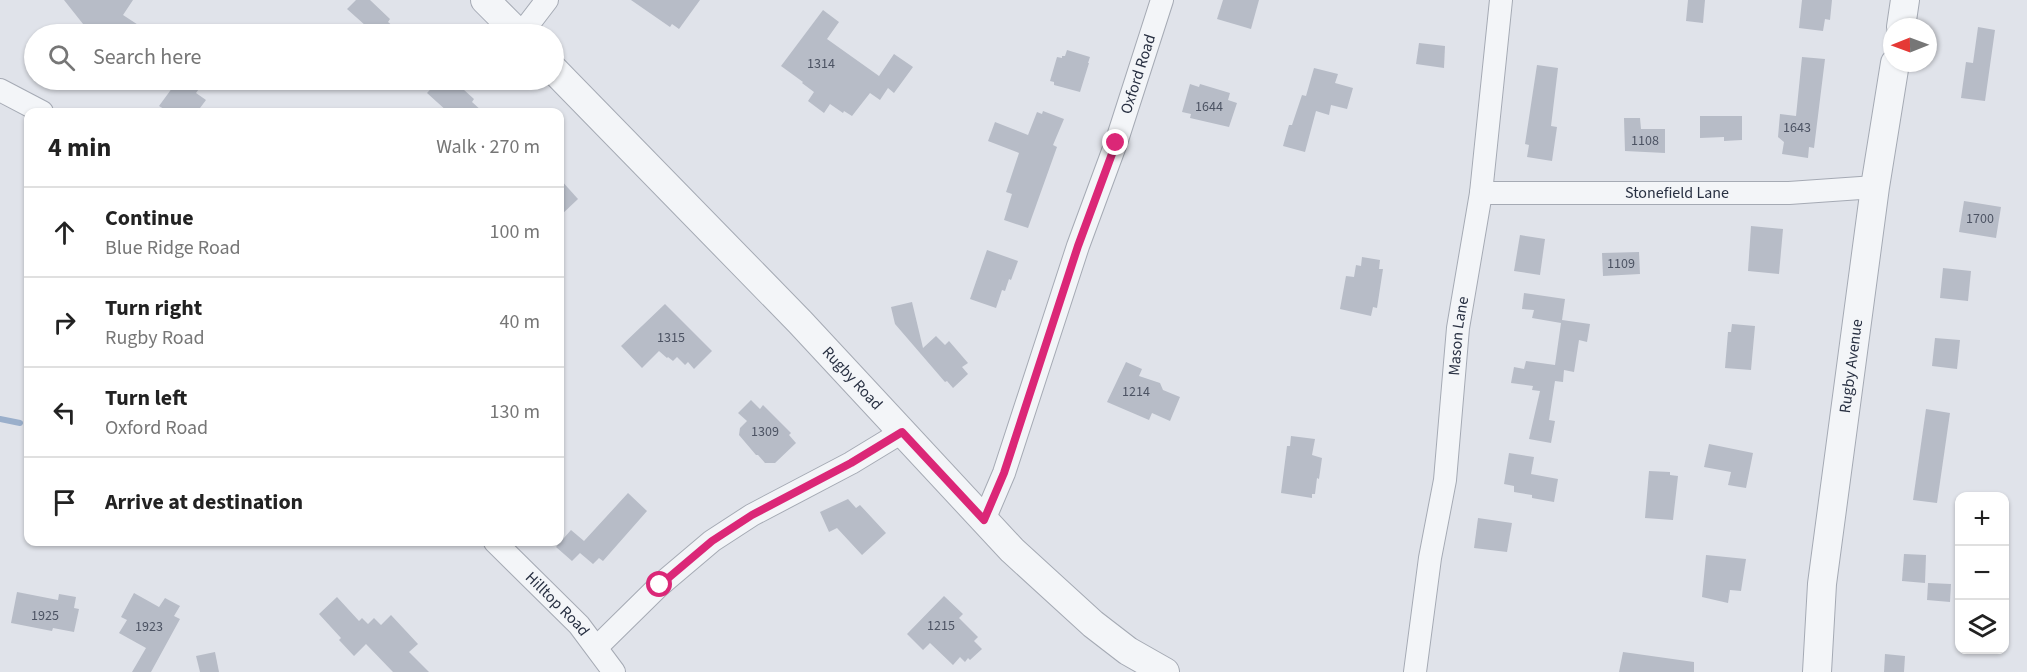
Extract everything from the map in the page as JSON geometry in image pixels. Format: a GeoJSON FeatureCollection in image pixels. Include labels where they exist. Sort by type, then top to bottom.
{"type":"FeatureCollection","features":[{"type":"Feature","properties":{"kind":"street"},"geometry":{"type":"LineString","coordinates":[[485,0],[510,24]]}},
{"type":"Feature","properties":{"kind":"street"},"geometry":{"type":"LineString","coordinates":[[528,24],[547,0]]}},
{"type":"Feature","properties":{"kind":"street","name":"Oxford Road"},"geometry":{"type":"LineString","coordinates":[[984,520],[1004,473],[1162,0]]}},
{"type":"Feature","properties":{"kind":"street","name":"Mason Lane"},"geometry":{"type":"LineString","coordinates":[[1415,672],[1430,558],[1445,480],[1458,328],[1481,193],[1501,0]]}},
{"type":"Feature","properties":{"kind":"street"},"geometry":{"type":"LineString","coordinates":[[1902,18],[1905,0]]}},
{"type":"Feature","properties":{"kind":"street","name":"Rugby Avenue"},"geometry":{"type":"LineString","coordinates":[[1817,672],[1822,584],[1875,188],[1894,72]]}},
{"type":"Feature","properties":{"kind":"street","name":"Rugby Road"},"geometry":{"type":"LineString","coordinates":[[564,80],[800,322],[1012,550],[1093,624],[1128,651],[1165,672]]}},
{"type":"Feature","properties":{"kind":"street"},"geometry":{"type":"LineString","coordinates":[[0,90],[34,108]]}},
{"type":"Feature","properties":{"kind":"street","name":"Stonefield Lane"},"geometry":{"type":"LineString","coordinates":[[1481,193],[1789,193],[1875,188]]}},
{"type":"Feature","properties":{"kind":"street"},"geometry":{"type":"LineString","coordinates":[[597,647],[660,585],[712,541],[752,515],[851,463],[902,432]]}},
{"type":"Feature","properties":{"kind":"street","name":"Hilltop Road"},"geometry":{"type":"LineString","coordinates":[[499,546],[579,625],[614,672]]}},
{"type":"Feature","properties":{"kind":"building"},"geometry":{"type":"Polygon","coordinates":[[[64,0],[133,0],[123,15],[137,24],[83,24],[64,0]]]}},
{"type":"Feature","properties":{"kind":"building"},"geometry":{"type":"Polygon","coordinates":[[[356,0],[370,0],[390,19],[388,22],[390,24],[364,24],[347,9],[356,0]]]}},
{"type":"Feature","properties":{"kind":"building"},"geometry":{"type":"Polygon","coordinates":[[[631,0],[700,0],[679,29],[672,24],[670,27],[631,0]]]}},
{"type":"Feature","properties":{"kind":"building"},"geometry":{"type":"Polygon","coordinates":[[[1223,0],[1259,0],[1251,29],[1217,19],[1223,0]]]}},
{"type":"Feature","properties":{"kind":"building"},"geometry":{"type":"Polygon","coordinates":[[[1688,0],[1705,0],[1703,23],[1686,21],[1688,0]]]}},
{"type":"Feature","properties":{"kind":"building"},"geometry":{"type":"Polygon","coordinates":[[[1802,0],[1832,0],[1830,20],[1825,19],[1823,31],[1799,28],[1802,0]]]}},
{"type":"Feature","properties":{"kind":"building"},"geometry":{"type":"Polygon","coordinates":[[[823,10],[839,22],[827,39],[879,76],[894,54],[913,67],[894,93],[888,88],[880,100],[870,93],[852,116],[830,104],[824,113],[808,101],[814,92],[781,66],[823,10]]]}},
{"type":"Feature","properties":{"kind":"building"},"geometry":{"type":"Polygon","coordinates":[[[1978,27],[1995,30],[1985,101],[1961,98],[1966,62],[1973,63],[1978,27]]]}},
{"type":"Feature","properties":{"kind":"building"},"geometry":{"type":"Polygon","coordinates":[[[1419,43],[1445,46],[1444,68],[1416,64],[1419,43]]]}},
{"type":"Feature","properties":{"kind":"building"},"geometry":{"type":"Polygon","coordinates":[[[1067,50],[1090,57],[1080,92],[1054,85],[1054,82],[1050,81],[1057,57],[1065,56],[1067,50]]]}},
{"type":"Feature","properties":{"kind":"building"},"geometry":{"type":"Polygon","coordinates":[[[1802,57],[1825,59],[1814,148],[1809,147],[1808,158],[1782,154],[1784,142],[1778,137],[1780,114],[1796,116],[1802,57]]]}},
{"type":"Feature","properties":{"kind":"building"},"geometry":{"type":"Polygon","coordinates":[[[1537,65],[1558,68],[1551,126],[1557,127],[1552,161],[1527,157],[1529,145],[1525,144],[1537,65]]]}},
{"type":"Feature","properties":{"kind":"building"},"geometry":{"type":"Polygon","coordinates":[[[1314,68],[1338,74],[1335,83],[1353,88],[1347,109],[1331,105],[1329,115],[1316,111],[1305,152],[1283,146],[1302,95],[1306,96],[1314,68]]]}},
{"type":"Feature","properties":{"kind":"building"},"geometry":{"type":"Polygon","coordinates":[[[1190,84],[1199,87],[1200,84],[1230,93],[1228,100],[1237,103],[1229,127],[1190,118],[1191,114],[1182,112],[1190,84]]]}},
{"type":"Feature","properties":{"kind":"building"},"geometry":{"type":"Polygon","coordinates":[[[171,90],[198,90],[196,93],[206,100],[200,108],[162,108],[159,106],[171,90]]]}},
{"type":"Feature","properties":{"kind":"building"},"geometry":{"type":"Polygon","coordinates":[[[430,90],[464,90],[474,99],[472,102],[479,108],[444,108],[427,93],[430,90]]]}},
{"type":"Feature","properties":{"kind":"building"},"geometry":{"type":"Polygon","coordinates":[[[1043,111],[1064,119],[1053,145],[1057,147],[1028,228],[1004,220],[1012,194],[1006,192],[1019,153],[988,141],[995,122],[1028,135],[1037,112],[1042,114],[1043,111]]]}},
{"type":"Feature","properties":{"kind":"building"},"geometry":{"type":"Polygon","coordinates":[[[1700,116],[1742,116],[1742,140],[1724,141],[1724,137],[1700,138],[1700,116]]]}},
{"type":"Feature","properties":{"kind":"building"},"geometry":{"type":"Polygon","coordinates":[[[1624,118],[1640,118],[1641,129],[1665,129],[1665,153],[1625,151],[1624,118]]]}},
{"type":"Feature","properties":{"kind":"building"},"geometry":{"type":"Polygon","coordinates":[[[564,183],[578,199],[564,212],[564,183]]]}},
{"type":"Feature","properties":{"kind":"building"},"geometry":{"type":"Polygon","coordinates":[[[1964,201],[2001,207],[1996,238],[1959,232],[1964,201]]]}},
{"type":"Feature","properties":{"kind":"building"},"geometry":{"type":"Polygon","coordinates":[[[1751,226],[1783,229],[1779,274],[1748,271],[1751,226]]]}},
{"type":"Feature","properties":{"kind":"building"},"geometry":{"type":"Polygon","coordinates":[[[1520,235],[1545,239],[1540,275],[1514,271],[1520,235]]]}},
{"type":"Feature","properties":{"kind":"building"},"geometry":{"type":"Polygon","coordinates":[[[987,250],[1018,261],[1005,291],[1002,290],[996,308],[970,299],[987,250]]]}},
{"type":"Feature","properties":{"kind":"building"},"geometry":{"type":"Polygon","coordinates":[[[1639,252],[1640,274],[1603,276],[1602,253],[1639,252]]]}},
{"type":"Feature","properties":{"kind":"building"},"geometry":{"type":"Polygon","coordinates":[[[1362,257],[1380,260],[1379,269],[1383,269],[1377,308],[1373,307],[1371,316],[1340,309],[1346,276],[1354,277],[1356,265],[1361,266],[1362,257]]]}},
{"type":"Feature","properties":{"kind":"building"},"geometry":{"type":"Polygon","coordinates":[[[1943,268],[1971,271],[1968,301],[1940,298],[1943,268]]]}},
{"type":"Feature","properties":{"kind":"building"},"geometry":{"type":"Polygon","coordinates":[[[1524,293],[1565,299],[1562,320],[1590,324],[1587,342],[1579,340],[1574,372],[1564,370],[1563,382],[1555,381],[1549,420],[1555,421],[1551,443],[1529,439],[1540,391],[1532,390],[1533,386],[1511,383],[1514,367],[1524,369],[1526,361],[1555,365],[1561,323],[1532,318],[1534,310],[1522,309],[1524,293]]]}},
{"type":"Feature","properties":{"kind":"building"},"geometry":{"type":"Polygon","coordinates":[[[912,302],[923,348],[936,336],[945,345],[949,341],[968,363],[962,367],[968,374],[953,388],[947,381],[945,382],[895,324],[891,307],[912,302]]]}},
{"type":"Feature","properties":{"kind":"building"},"geometry":{"type":"Polygon","coordinates":[[[665,304],[712,351],[694,369],[688,362],[685,365],[677,357],[673,361],[659,351],[642,368],[621,346],[665,304]]]}},
{"type":"Feature","properties":{"kind":"building"},"geometry":{"type":"Polygon","coordinates":[[[1732,324],[1755,326],[1751,370],[1725,368],[1728,332],[1731,332],[1732,324]]]}},
{"type":"Feature","properties":{"kind":"building"},"geometry":{"type":"Polygon","coordinates":[[[1935,338],[1960,340],[1957,369],[1932,366],[1935,338]]]}},
{"type":"Feature","properties":{"kind":"building"},"geometry":{"type":"Polygon","coordinates":[[[1126,362],[1142,369],[1139,376],[1160,383],[1163,390],[1180,397],[1170,421],[1152,413],[1149,420],[1107,402],[1126,362]]]}},
{"type":"Feature","properties":{"kind":"building"},"geometry":{"type":"Polygon","coordinates":[[[751,400],[760,409],[763,405],[791,433],[789,435],[796,443],[775,463],[765,463],[739,435],[740,428],[747,421],[738,413],[751,400]]]}},
{"type":"Feature","properties":{"kind":"building"},"geometry":{"type":"Polygon","coordinates":[[[1926,409],[1950,413],[1937,503],[1913,500],[1926,409]]]}},
{"type":"Feature","properties":{"kind":"building"},"geometry":{"type":"Polygon","coordinates":[[[1291,436],[1315,439],[1312,455],[1322,458],[1319,479],[1317,478],[1315,494],[1312,494],[1312,498],[1281,493],[1287,446],[1290,446],[1291,436]]]}},
{"type":"Feature","properties":{"kind":"building"},"geometry":{"type":"Polygon","coordinates":[[[1709,444],[1753,453],[1746,488],[1728,485],[1731,472],[1704,467],[1709,444]]]}},
{"type":"Feature","properties":{"kind":"building"},"geometry":{"type":"Polygon","coordinates":[[[1509,453],[1534,457],[1531,474],[1558,479],[1554,502],[1514,492],[1514,486],[1504,484],[1509,453]]]}},
{"type":"Feature","properties":{"kind":"building"},"geometry":{"type":"Polygon","coordinates":[[[1649,471],[1670,472],[1670,475],[1678,476],[1673,520],[1645,518],[1649,471]]]}},
{"type":"Feature","properties":{"kind":"building"},"geometry":{"type":"Polygon","coordinates":[[[628,493],[647,511],[603,561],[599,558],[593,564],[580,553],[572,561],[556,547],[564,546],[564,538],[571,530],[584,541],[628,493]]]}},
{"type":"Feature","properties":{"kind":"building"},"geometry":{"type":"Polygon","coordinates":[[[848,499],[856,508],[860,505],[886,533],[862,555],[837,528],[829,532],[820,512],[848,499]]]}},
{"type":"Feature","properties":{"kind":"building"},"geometry":{"type":"Polygon","coordinates":[[[1478,518],[1512,523],[1507,552],[1474,548],[1478,518]]]}},
{"type":"Feature","properties":{"kind":"building"},"geometry":{"type":"Polygon","coordinates":[[[1904,554],[1926,555],[1925,583],[1902,581],[1904,554]]]}},
{"type":"Feature","properties":{"kind":"building"},"geometry":{"type":"Polygon","coordinates":[[[1706,555],[1746,559],[1741,591],[1730,590],[1728,603],[1702,597],[1706,555]]]}},
{"type":"Feature","properties":{"kind":"building"},"geometry":{"type":"Polygon","coordinates":[[[1928,583],[1951,584],[1950,602],[1927,600],[1928,583]]]}},
{"type":"Feature","properties":{"kind":"building"},"geometry":{"type":"Polygon","coordinates":[[[17,592],[58,600],[59,594],[76,597],[74,608],[79,609],[74,632],[53,628],[52,631],[11,623],[17,592]]]}},
{"type":"Feature","properties":{"kind":"building"},"geometry":{"type":"Polygon","coordinates":[[[134,593],[159,607],[165,598],[180,606],[174,616],[180,619],[151,672],[132,672],[146,648],[119,633],[127,620],[121,617],[134,593]]]}},
{"type":"Feature","properties":{"kind":"building"},"geometry":{"type":"Polygon","coordinates":[[[944,596],[963,614],[959,618],[978,637],[974,641],[982,649],[970,660],[968,658],[965,662],[960,657],[953,665],[930,643],[923,650],[907,634],[944,596]]]}},
{"type":"Feature","properties":{"kind":"building"},"geometry":{"type":"Polygon","coordinates":[[[337,597],[359,621],[362,618],[368,624],[374,618],[381,625],[391,615],[418,644],[409,652],[429,672],[393,672],[366,644],[354,656],[319,614],[337,597]]]}},
{"type":"Feature","properties":{"kind":"building"},"geometry":{"type":"Polygon","coordinates":[[[215,652],[219,672],[200,672],[196,656],[215,652]]]}},
{"type":"Feature","properties":{"kind":"building"},"geometry":{"type":"Polygon","coordinates":[[[1623,652],[1694,662],[1694,672],[1619,672],[1623,652]]]}},
{"type":"Feature","properties":{"kind":"building"},"geometry":{"type":"Polygon","coordinates":[[[1885,654],[1905,656],[1904,672],[1884,672],[1885,654]]]}},
{"type":"Feature","properties":{"kind":"waterway"},"geometry":{"type":"LineString","coordinates":[[0,419],[20,423]]}},
{"type":"Feature","properties":{"kind":"route"},"geometry":{"type":"LineString","coordinates":[[660,585],[712,541],[752,515],[851,463],[902,432],[984,520],[1004,473],[1078,246],[1116,143]]}}]}
